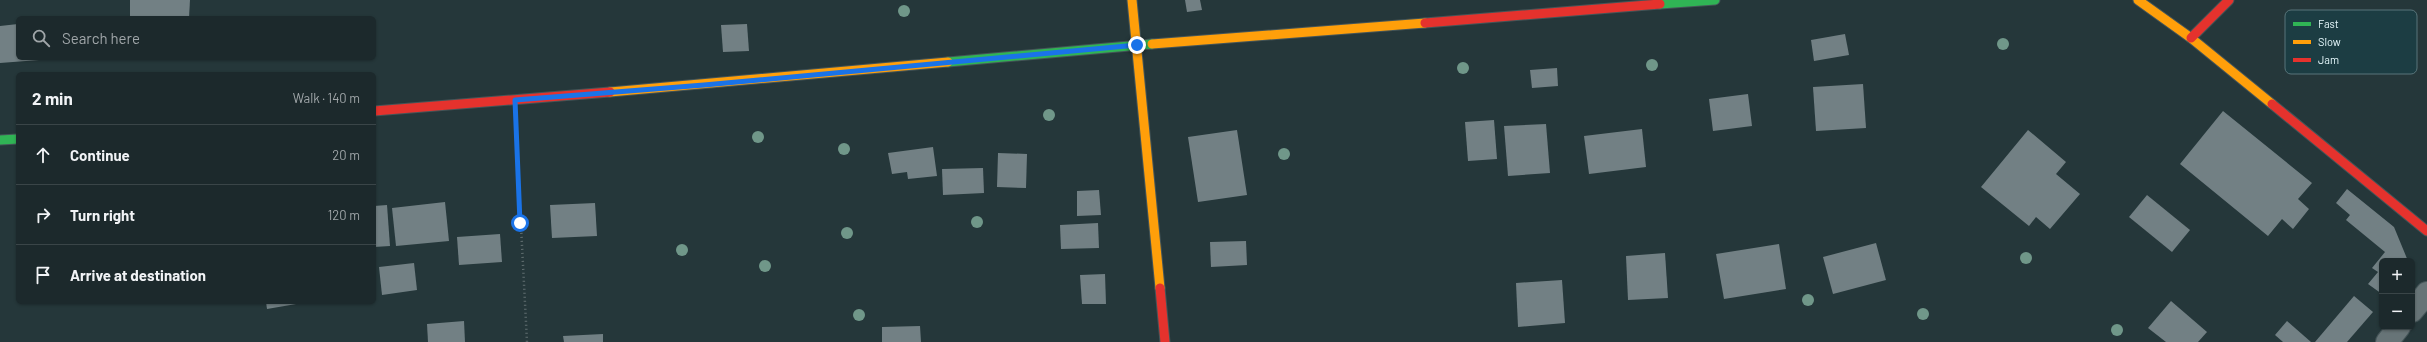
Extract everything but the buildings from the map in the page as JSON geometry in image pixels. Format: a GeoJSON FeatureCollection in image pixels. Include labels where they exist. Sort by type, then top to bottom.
{"type":"FeatureCollection","features":[{"type":"Feature","properties":{"kind":"street"},"geometry":{"type":"LineString","coordinates":[[1132,0],[1165,342]]}},
{"type":"Feature","properties":{"kind":"street"},"geometry":{"type":"LineString","coordinates":[[376,111],[712,85],[1137,45],[1715,0]]}},
{"type":"Feature","properties":{"kind":"street"},"geometry":{"type":"LineString","coordinates":[[2138,0],[2191,38],[2427,231]]}},
{"type":"Feature","properties":{"kind":"street"},"geometry":{"type":"LineString","coordinates":[[2191,38],[2229,0]]}},
{"type":"Feature","properties":{"kind":"street"},"geometry":{"type":"LineString","coordinates":[[0,140],[16,139]]}},
{"type":"Feature","properties":{"kind":"street"},"geometry":{"type":"LineString","coordinates":[[2415,307],[2427,293]]}},
{"type":"Feature","properties":{"kind":"street"},"geometry":{"type":"LineString","coordinates":[[2386,342],[2396,330]]}},
{"type":"Feature","properties":{"kind":"path"},"geometry":{"type":"LineString","coordinates":[[515,100],[527,342]]}},
{"type":"Feature","properties":{"kind":"traffic: fast"},"geometry":{"type":"LineString","coordinates":[[1660,4],[1715,0]]}},
{"type":"Feature","properties":{"kind":"traffic: fast"},"geometry":{"type":"LineString","coordinates":[[948,62],[1152,44]]}},
{"type":"Feature","properties":{"kind":"traffic: fast"},"geometry":{"type":"LineString","coordinates":[[0,140],[16,139]]}},
{"type":"Feature","properties":{"kind":"traffic: slow"},"geometry":{"type":"LineString","coordinates":[[1132,0],[1160,288]]}},
{"type":"Feature","properties":{"kind":"traffic: slow"},"geometry":{"type":"LineString","coordinates":[[2138,0],[2191,38],[2272,104]]}},
{"type":"Feature","properties":{"kind":"traffic: slow"},"geometry":{"type":"LineString","coordinates":[[1152,44],[1425,23]]}},
{"type":"Feature","properties":{"kind":"traffic: slow"},"geometry":{"type":"LineString","coordinates":[[610,92],[948,62]]}},
{"type":"Feature","properties":{"kind":"traffic: jam"},"geometry":{"type":"LineString","coordinates":[[2191,38],[2229,0]]}},
{"type":"Feature","properties":{"kind":"traffic: jam"},"geometry":{"type":"LineString","coordinates":[[1425,23],[1660,4]]}},
{"type":"Feature","properties":{"kind":"traffic: jam"},"geometry":{"type":"LineString","coordinates":[[376,111],[610,92]]}},
{"type":"Feature","properties":{"kind":"traffic: jam"},"geometry":{"type":"LineString","coordinates":[[2272,104],[2427,231]]}},
{"type":"Feature","properties":{"kind":"traffic: jam"},"geometry":{"type":"LineString","coordinates":[[1160,288],[1165,342]]}},
{"type":"Feature","properties":{"kind":"route"},"geometry":{"type":"LineString","coordinates":[[520,223],[515,100],[704,85],[1137,45]]}}]}
